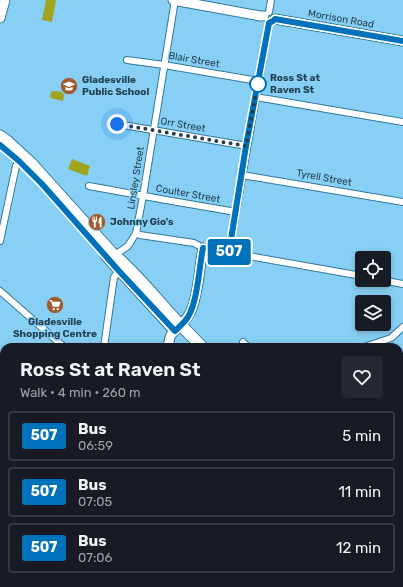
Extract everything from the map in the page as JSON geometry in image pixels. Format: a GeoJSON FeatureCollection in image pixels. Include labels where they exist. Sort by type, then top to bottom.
{"type":"FeatureCollection","features":[{"type":"Feature","properties":{"kind":"highway"},"geometry":{"type":"LineString","coordinates":[[0,136],[7,141],[42,184],[119,271],[178,328],[197,343]]}},
{"type":"Feature","properties":{"kind":"highway"},"geometry":{"type":"LineString","coordinates":[[0,145],[21,158],[148,288],[189,343]]}},
{"type":"Feature","properties":{"kind":"street"},"geometry":{"type":"LineString","coordinates":[[0,18],[5,0]]}},
{"type":"Feature","properties":{"kind":"street","name":"Morrison Road"},"geometry":{"type":"LineString","coordinates":[[174,0],[403,41]]}},
{"type":"Feature","properties":{"kind":"street","name":"Linsley Street"},"geometry":{"type":"LineString","coordinates":[[115,254],[128,246],[136,233],[174,0]]}},
{"type":"Feature","properties":{"kind":"street"},"geometry":{"type":"LineString","coordinates":[[229,252],[271,0]]}},
{"type":"Feature","properties":{"kind":"street","name":"Blair Street"},"geometry":{"type":"LineString","coordinates":[[127,60],[164,64],[258,82]]}},
{"type":"Feature","properties":{"kind":"street"},"geometry":{"type":"LineString","coordinates":[[256,97],[403,122]]}},
{"type":"Feature","properties":{"kind":"street","name":"Orr Street"},"geometry":{"type":"LineString","coordinates":[[117,124],[246,146]]}},
{"type":"Feature","properties":{"kind":"street"},"geometry":{"type":"LineString","coordinates":[[0,241],[15,169],[21,158]]}},
{"type":"Feature","properties":{"kind":"street","name":"Tyrell Street"},"geometry":{"type":"LineString","coordinates":[[242,175],[403,202]]}},
{"type":"Feature","properties":{"kind":"street","name":"Coulter Street"},"geometry":{"type":"LineString","coordinates":[[89,186],[236,212]]}},
{"type":"Feature","properties":{"kind":"street"},"geometry":{"type":"LineString","coordinates":[[136,233],[140,235],[194,243],[203,248],[355,275]]}},
{"type":"Feature","properties":{"kind":"street"},"geometry":{"type":"LineString","coordinates":[[168,343],[169,339],[188,316],[191,310],[196,292],[203,248]]}},
{"type":"Feature","properties":{"kind":"street"},"geometry":{"type":"LineString","coordinates":[[105,343],[114,276],[119,271]]}},
{"type":"Feature","properties":{"kind":"street"},"geometry":{"type":"LineString","coordinates":[[391,282],[403,284]]}},
{"type":"Feature","properties":{"kind":"street"},"geometry":{"type":"LineString","coordinates":[[0,291],[59,343]]}},
{"type":"Feature","properties":{"kind":"street"},"geometry":{"type":"LineString","coordinates":[[376,343],[391,338],[403,327]]}},
{"type":"Feature","properties":{"kind":"shaded area"},"geometry":{"type":"Polygon","coordinates":[[[46,0],[56,0],[52,22],[42,20],[46,0]]]}},
{"type":"Feature","properties":{"kind":"shaded area"},"geometry":{"type":"Polygon","coordinates":[[[51,92],[62,92],[64,95],[63,101],[50,98],[51,92]]]}},
{"type":"Feature","properties":{"kind":"shaded area"},"geometry":{"type":"Polygon","coordinates":[[[72,159],[90,166],[87,176],[68,169],[72,159]]]}},
{"type":"Feature","properties":{"kind":"bus line","name":"507"},"geometry":{"type":"LineString","coordinates":[[0,145],[19,161],[42,184],[119,271],[175,331],[184,322],[191,310],[196,292],[203,248],[229,252],[246,146],[269,23],[275,19],[403,41]]}},
{"type":"Feature","properties":{"kind":"place","name":"Ross St at Raven St"},"geometry":{"type":"Point","coordinates":[258,84]}},
{"type":"Feature","properties":{"kind":"place","name":"Gladesville Public School"},"geometry":{"type":"Point","coordinates":[69,86]}},
{"type":"Feature","properties":{"kind":"place","name":"Johnny Gio's"},"geometry":{"type":"Point","coordinates":[97,222]}},
{"type":"Feature","properties":{"kind":"place","name":"Gladesville Shopping Centre"},"geometry":{"type":"Point","coordinates":[55,305]}},
{"type":"Feature","properties":{"kind":"route"},"geometry":{"type":"LineString","coordinates":[[117,124],[246,146],[258,82],[258,84]]}}]}
